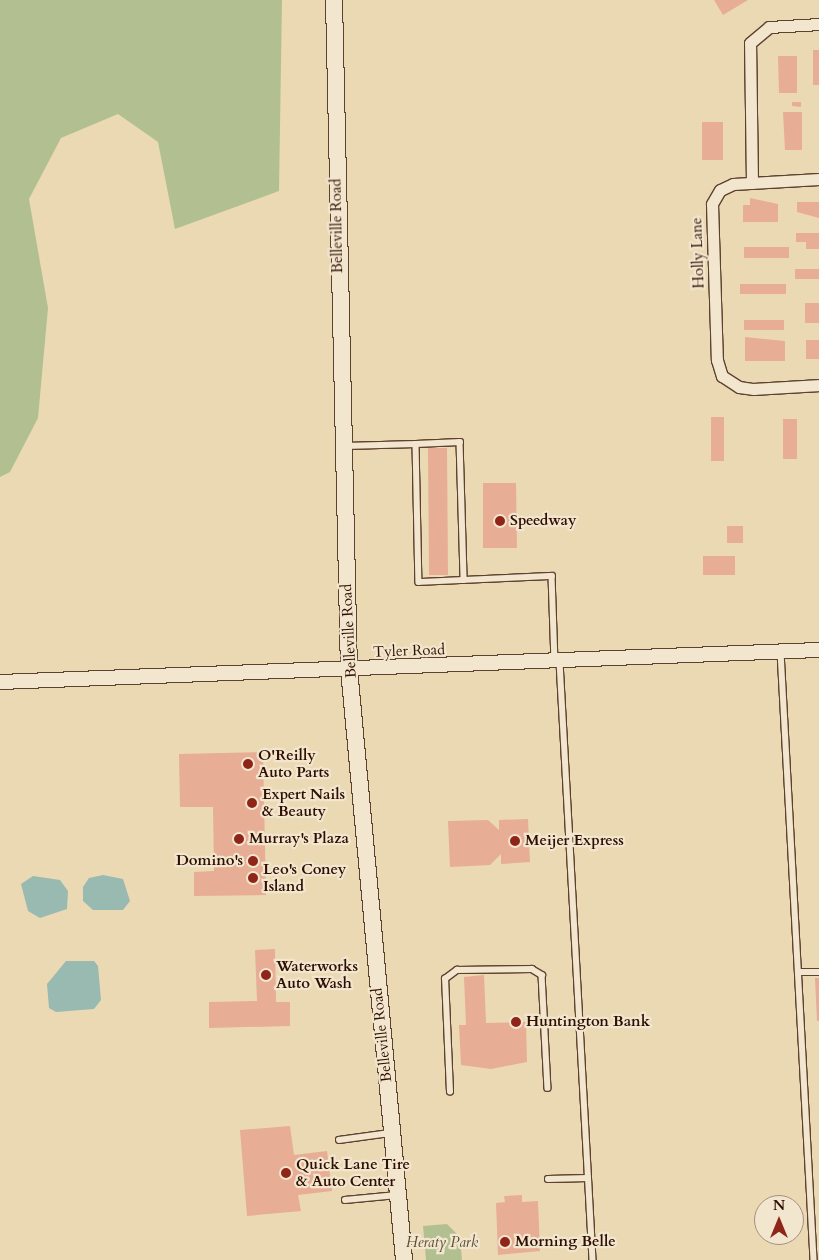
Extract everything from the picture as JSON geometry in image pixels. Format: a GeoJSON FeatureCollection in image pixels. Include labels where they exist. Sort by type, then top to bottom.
{"type":"FeatureCollection","features":[{"type":"Feature","properties":{"kind":"main road","name":"Belleville Road"},"geometry":{"type":"LineString","coordinates":[[334,0],[342,446],[349,669],[404,1260]]}},
{"type":"Feature","properties":{"kind":"street"},"geometry":{"type":"LineString","coordinates":[[752,183],[750,43],[760,30],[770,27],[819,24]]}},
{"type":"Feature","properties":{"kind":"street","name":"Holly Lane"},"geometry":{"type":"LineString","coordinates":[[819,179],[752,183],[725,187],[712,204],[716,360],[722,376],[739,387],[819,385]]}},
{"type":"Feature","properties":{"kind":"street","name":"Tyler Road"},"geometry":{"type":"LineString","coordinates":[[0,682],[557,662],[819,650]]}},
{"type":"Feature","properties":{"kind":"lane"},"geometry":{"type":"LineString","coordinates":[[342,446],[460,442],[464,580]]}},
{"type":"Feature","properties":{"kind":"lane"},"geometry":{"type":"LineString","coordinates":[[416,444],[419,582],[552,576],[593,1260]]}},
{"type":"Feature","properties":{"kind":"lane"},"geometry":{"type":"LineString","coordinates":[[781,652],[814,1260]]}},
{"type":"Feature","properties":{"kind":"lane"},"geometry":{"type":"LineString","coordinates":[[450,1092],[445,979],[457,970],[532,969],[542,975],[548,1088]]}},
{"type":"Feature","properties":{"kind":"lane"},"geometry":{"type":"LineString","coordinates":[[799,972],[819,972]]}},
{"type":"Feature","properties":{"kind":"lane"},"geometry":{"type":"LineString","coordinates":[[339,1140],[392,1133]]}},
{"type":"Feature","properties":{"kind":"lane"},"geometry":{"type":"LineString","coordinates":[[548,1179],[588,1178]]}},
{"type":"Feature","properties":{"kind":"lane"},"geometry":{"type":"LineString","coordinates":[[345,1200],[398,1195]]}},
{"type":"Feature","properties":{"kind":"green space"},"geometry":{"type":"Polygon","coordinates":[[[0,0],[282,0],[279,191],[175,229],[158,142],[118,114],[61,138],[29,199],[48,308],[38,418],[10,472],[0,477],[0,0]]]}},
{"type":"Feature","properties":{"kind":"green space","name":"Heraty Park"},"geometry":{"type":"Polygon","coordinates":[[[447,1224],[460,1237],[462,1260],[426,1260],[423,1226],[447,1224]]]}},
{"type":"Feature","properties":{"kind":"water"},"geometry":{"type":"Polygon","coordinates":[[[103,875],[123,879],[130,901],[123,910],[93,910],[83,901],[83,887],[89,878],[103,875]]]}},
{"type":"Feature","properties":{"kind":"water"},"geometry":{"type":"Polygon","coordinates":[[[33,876],[60,880],[68,891],[67,909],[40,918],[28,911],[21,884],[33,876]]]}},
{"type":"Feature","properties":{"kind":"water"},"geometry":{"type":"Polygon","coordinates":[[[66,961],[94,961],[98,966],[101,1000],[94,1009],[56,1012],[49,1008],[47,984],[66,961]]]}},
{"type":"Feature","properties":{"kind":"building"},"geometry":{"type":"Polygon","coordinates":[[[714,0],[748,0],[723,15],[714,0]]]}},
{"type":"Feature","properties":{"kind":"building"},"geometry":{"type":"Polygon","coordinates":[[[813,50],[819,50],[819,85],[813,85],[813,50]]]}},
{"type":"Feature","properties":{"kind":"building"},"geometry":{"type":"Polygon","coordinates":[[[778,56],[797,56],[797,93],[779,93],[778,56]]]}},
{"type":"Feature","properties":{"kind":"building"},"geometry":{"type":"Polygon","coordinates":[[[792,102],[801,102],[801,107],[792,106],[792,102]]]}},
{"type":"Feature","properties":{"kind":"building"},"geometry":{"type":"Polygon","coordinates":[[[783,112],[802,112],[802,150],[785,150],[783,112]]]}},
{"type":"Feature","properties":{"kind":"building"},"geometry":{"type":"Polygon","coordinates":[[[702,122],[723,122],[723,160],[702,160],[702,122]]]}},
{"type":"Feature","properties":{"kind":"building"},"geometry":{"type":"Polygon","coordinates":[[[750,198],[778,204],[778,222],[743,222],[743,205],[750,205],[750,198]]]}},
{"type":"Feature","properties":{"kind":"building"},"geometry":{"type":"Polygon","coordinates":[[[797,202],[819,202],[819,218],[797,212],[797,202]]]}},
{"type":"Feature","properties":{"kind":"building"},"geometry":{"type":"Polygon","coordinates":[[[796,233],[819,233],[819,249],[806,249],[806,242],[796,242],[796,233]]]}},
{"type":"Feature","properties":{"kind":"building"},"geometry":{"type":"Polygon","coordinates":[[[744,247],[789,247],[789,258],[744,258],[744,247]]]}},
{"type":"Feature","properties":{"kind":"building"},"geometry":{"type":"Polygon","coordinates":[[[795,269],[819,269],[819,279],[795,279],[795,269]]]}},
{"type":"Feature","properties":{"kind":"building"},"geometry":{"type":"Polygon","coordinates":[[[740,284],[786,284],[786,294],[740,294],[740,284]]]}},
{"type":"Feature","properties":{"kind":"building"},"geometry":{"type":"Polygon","coordinates":[[[805,303],[819,303],[819,323],[805,323],[805,303]]]}},
{"type":"Feature","properties":{"kind":"building"},"geometry":{"type":"Polygon","coordinates":[[[744,320],[784,320],[784,330],[744,330],[744,320]]]}},
{"type":"Feature","properties":{"kind":"building"},"geometry":{"type":"Polygon","coordinates":[[[745,337],[785,341],[785,361],[745,361],[745,337]]]}},
{"type":"Feature","properties":{"kind":"building"},"geometry":{"type":"Polygon","coordinates":[[[806,340],[819,340],[819,359],[806,359],[806,340]]]}},
{"type":"Feature","properties":{"kind":"building"},"geometry":{"type":"Polygon","coordinates":[[[711,417],[724,417],[724,461],[711,461],[711,417]]]}},
{"type":"Feature","properties":{"kind":"building"},"geometry":{"type":"Polygon","coordinates":[[[783,419],[797,419],[797,459],[783,459],[783,419]]]}},
{"type":"Feature","properties":{"kind":"building"},"geometry":{"type":"Polygon","coordinates":[[[428,448],[447,448],[448,575],[429,575],[428,448]]]}},
{"type":"Feature","properties":{"kind":"building"},"geometry":{"type":"Polygon","coordinates":[[[483,483],[516,483],[517,548],[483,548],[483,483]]]}},
{"type":"Feature","properties":{"kind":"building"},"geometry":{"type":"Polygon","coordinates":[[[727,526],[743,526],[743,543],[727,543],[727,526]]]}},
{"type":"Feature","properties":{"kind":"building"},"geometry":{"type":"Polygon","coordinates":[[[703,556],[735,556],[735,575],[703,575],[703,556]]]}},
{"type":"Feature","properties":{"kind":"building","name":"Murray's Plaza"},"geometry":{"type":"Polygon","coordinates":[[[263,752],[266,895],[194,896],[194,872],[214,871],[213,807],[180,807],[179,754],[263,752]]]}},
{"type":"Feature","properties":{"kind":"building"},"geometry":{"type":"Polygon","coordinates":[[[528,819],[530,862],[501,864],[501,854],[490,865],[450,867],[448,821],[488,820],[499,830],[499,820],[528,819]]]}},
{"type":"Feature","properties":{"kind":"building","name":"Waterworks Auto Wash"},"geometry":{"type":"Polygon","coordinates":[[[275,949],[276,1002],[290,1002],[290,1026],[209,1028],[209,1002],[257,1001],[255,950],[275,949]]]}},
{"type":"Feature","properties":{"kind":"building","name":"Huntington Bank"},"geometry":{"type":"Polygon","coordinates":[[[484,975],[486,1023],[526,1022],[527,1062],[491,1069],[461,1065],[459,1025],[466,1025],[464,977],[484,975]]]}},
{"type":"Feature","properties":{"kind":"building"},"geometry":{"type":"Polygon","coordinates":[[[815,978],[819,978],[819,1021],[817,1021],[815,978]]]}},
{"type":"Feature","properties":{"kind":"building","name":"Quick Lane Tire & Auto Center"},"geometry":{"type":"Polygon","coordinates":[[[290,1126],[294,1155],[327,1151],[332,1191],[298,1195],[301,1211],[247,1216],[240,1130],[290,1126]]]}},
{"type":"Feature","properties":{"kind":"building"},"geometry":{"type":"Polygon","coordinates":[[[522,1195],[522,1202],[538,1201],[540,1251],[498,1255],[496,1203],[505,1202],[504,1196],[522,1195]]]}},
{"type":"Feature","properties":{"kind":"place","name":"Speedway"},"geometry":{"type":"Point","coordinates":[500,521]}},
{"type":"Feature","properties":{"kind":"place","name":"O'Reilly Auto Parts"},"geometry":{"type":"Point","coordinates":[248,764]}},
{"type":"Feature","properties":{"kind":"place","name":"Expert Nails & Beauty"},"geometry":{"type":"Point","coordinates":[252,803]}},
{"type":"Feature","properties":{"kind":"place","name":"Murray's Plaza"},"geometry":{"type":"Point","coordinates":[239,839]}},
{"type":"Feature","properties":{"kind":"place","name":"Meijer Express"},"geometry":{"type":"Point","coordinates":[515,841]}},
{"type":"Feature","properties":{"kind":"place","name":"Domino's"},"geometry":{"type":"Point","coordinates":[253,861]}},
{"type":"Feature","properties":{"kind":"place","name":"Leo's Coney Island"},"geometry":{"type":"Point","coordinates":[253,878]}},
{"type":"Feature","properties":{"kind":"place","name":"Waterworks Auto Wash"},"geometry":{"type":"Point","coordinates":[266,975]}},
{"type":"Feature","properties":{"kind":"place","name":"Huntington Bank"},"geometry":{"type":"Point","coordinates":[516,1022]}},
{"type":"Feature","properties":{"kind":"place","name":"Quick Lane Tire & Auto Center"},"geometry":{"type":"Point","coordinates":[286,1173]}},
{"type":"Feature","properties":{"kind":"place","name":"Morning Belle"},"geometry":{"type":"Point","coordinates":[505,1242]}}]}
